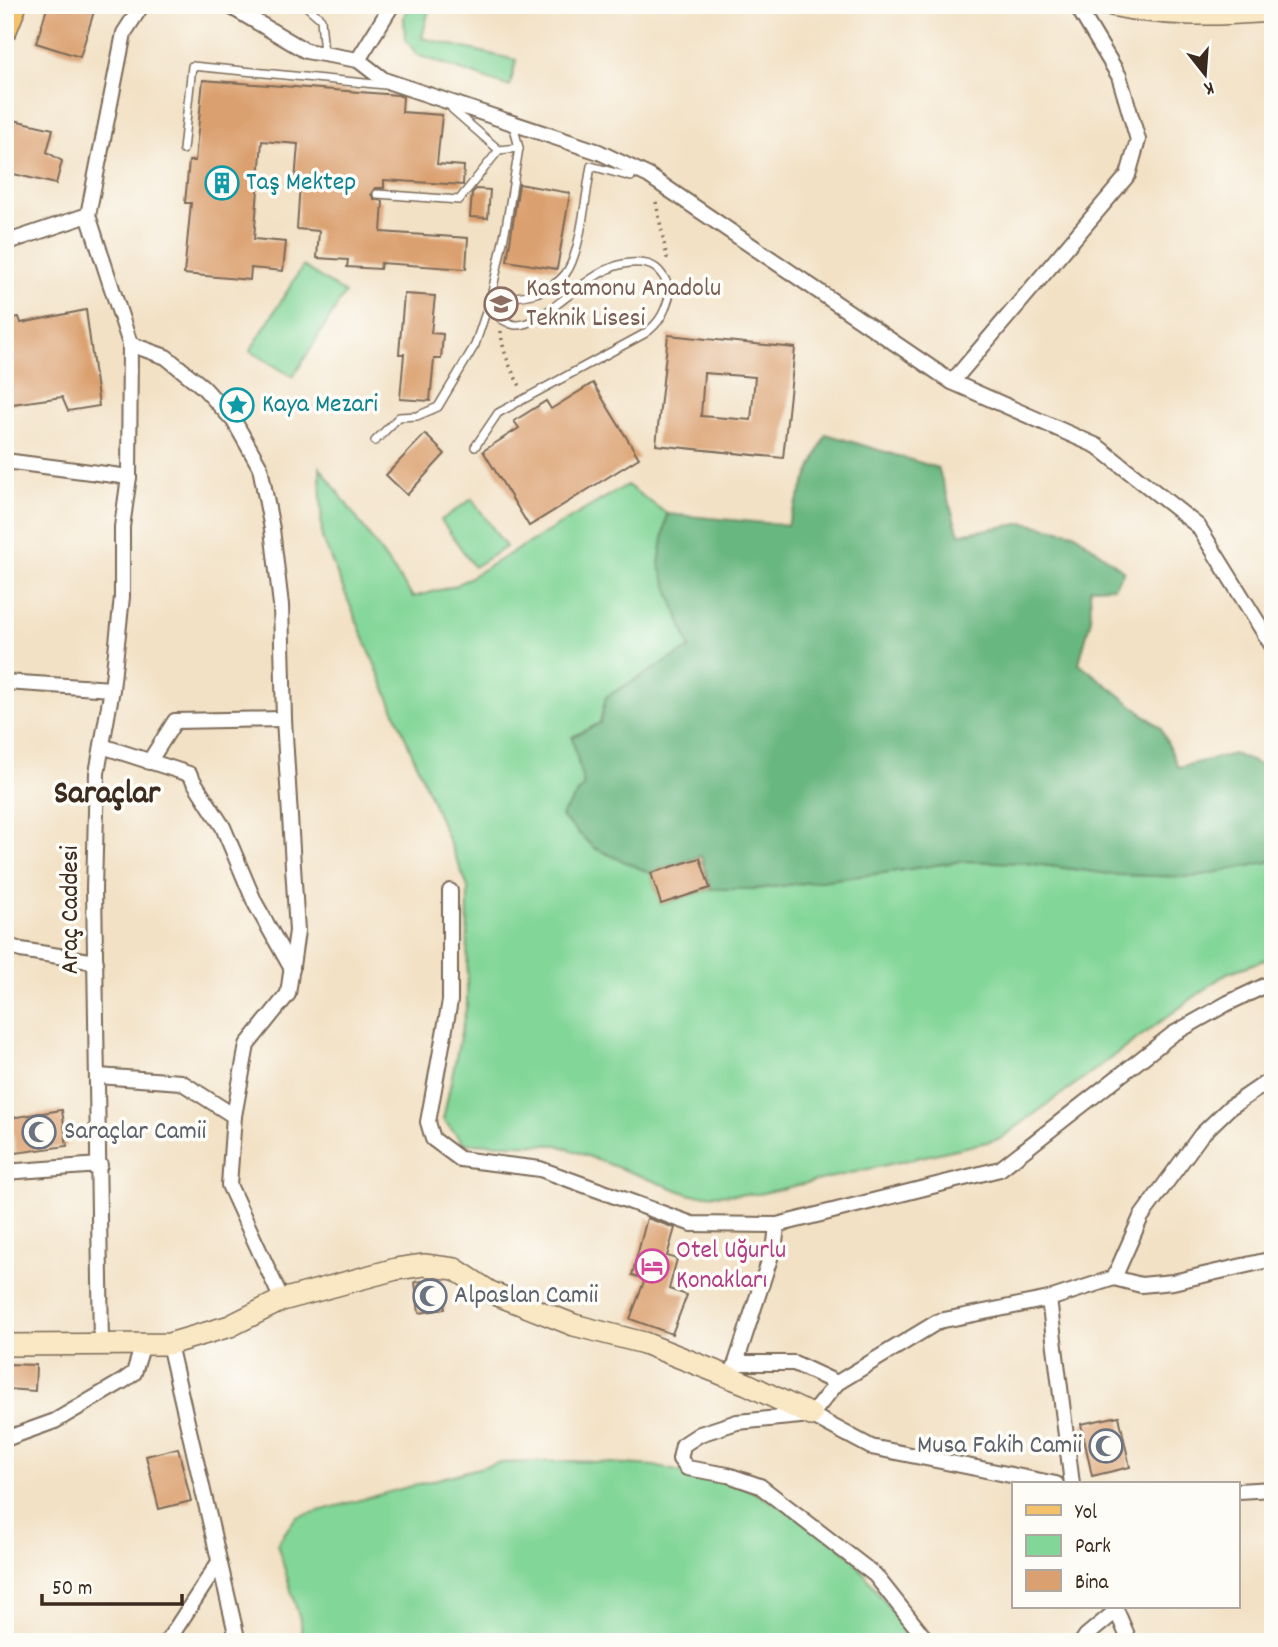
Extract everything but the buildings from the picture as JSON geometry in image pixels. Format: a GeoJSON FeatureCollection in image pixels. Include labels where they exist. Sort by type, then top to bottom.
{"type":"FeatureCollection","features":[{"type":"Feature","properties":{"kind":"main road"},"geometry":{"type":"LineString","coordinates":[[5,30],[15,5]]}},
{"type":"Feature","properties":{"kind":"main road"},"geometry":{"type":"LineString","coordinates":[[1112,5],[1173,13],[1229,14],[1273,11]]}},
{"type":"Feature","properties":{"kind":"main road"},"geometry":{"type":"LineString","coordinates":[[5,1345],[169,1344],[230,1326],[282,1300],[396,1269],[424,1265],[455,1269],[490,1292],[574,1325],[734,1370],[811,1415]]}},
{"type":"Feature","properties":{"kind":"street"},"geometry":{"type":"LineString","coordinates":[[5,243],[88,215],[124,33],[142,5]]}},
{"type":"Feature","properties":{"kind":"street"},"geometry":{"type":"LineString","coordinates":[[228,5],[306,51],[358,60],[384,80],[599,152],[649,176],[952,382],[1097,446],[1198,526],[1273,647]]}},
{"type":"Feature","properties":{"kind":"street"},"geometry":{"type":"LineString","coordinates":[[358,60],[392,5]]}},
{"type":"Feature","properties":{"kind":"street"},"geometry":{"type":"LineString","coordinates":[[952,382],[1128,175],[1138,141],[1119,76],[1080,11],[1082,5]]}},
{"type":"Feature","properties":{"kind":"street","name":"Araç Caddesi"},"geometry":{"type":"LineString","coordinates":[[88,215],[130,344],[129,477],[122,527],[122,597],[112,689],[97,773],[94,889],[102,1344]]}},
{"type":"Feature","properties":{"kind":"street"},"geometry":{"type":"LineString","coordinates":[[130,344],[166,357],[203,387],[234,421],[260,467],[272,529],[281,605],[297,931],[288,994],[247,1045],[234,1116],[229,1185],[282,1300]]}},
{"type":"Feature","properties":{"kind":"street"},"geometry":{"type":"LineString","coordinates":[[5,461],[129,477]]}},
{"type":"Feature","properties":{"kind":"street"},"geometry":{"type":"LineString","coordinates":[[5,682],[112,689]]}},
{"type":"Feature","properties":{"kind":"street"},"geometry":{"type":"LineString","coordinates":[[149,761],[175,721],[285,719]]}},
{"type":"Feature","properties":{"kind":"street"},"geometry":{"type":"LineString","coordinates":[[102,746],[190,774],[223,827],[255,903],[292,969]]}},
{"type":"Feature","properties":{"kind":"street"},"geometry":{"type":"LineString","coordinates":[[450,891],[450,1001],[428,1122],[433,1139],[460,1159],[540,1169],[691,1224],[776,1225],[1000,1169],[1173,1034],[1228,1003],[1273,982]]}},
{"type":"Feature","properties":{"kind":"street"},"geometry":{"type":"LineString","coordinates":[[5,945],[96,962]]}},
{"type":"Feature","properties":{"kind":"street"},"geometry":{"type":"LineString","coordinates":[[98,1076],[181,1082],[234,1116]]}},
{"type":"Feature","properties":{"kind":"street"},"geometry":{"type":"LineString","coordinates":[[1114,1278],[1141,1217],[1201,1135],[1229,1108],[1273,1078]]}},
{"type":"Feature","properties":{"kind":"street"},"geometry":{"type":"LineString","coordinates":[[5,1171],[100,1165]]}},
{"type":"Feature","properties":{"kind":"street"},"geometry":{"type":"LineString","coordinates":[[776,1225],[775,1243],[734,1370],[794,1363],[837,1382]]}},
{"type":"Feature","properties":{"kind":"street"},"geometry":{"type":"LineString","coordinates":[[811,1415],[837,1382],[939,1321],[1049,1299],[1114,1278],[1141,1285],[1173,1282],[1273,1259]]}},
{"type":"Feature","properties":{"kind":"street"},"geometry":{"type":"LineString","coordinates":[[1049,1299],[1072,1482]]}},
{"type":"Feature","properties":{"kind":"street"},"geometry":{"type":"LineString","coordinates":[[5,1439],[55,1421],[123,1381],[134,1373],[143,1344]]}},
{"type":"Feature","properties":{"kind":"street"},"geometry":{"type":"LineString","coordinates":[[169,1344],[238,1642]]}},
{"type":"Feature","properties":{"kind":"street"},"geometry":{"type":"LineString","coordinates":[[928,1642],[875,1576],[760,1486],[728,1475],[687,1468],[680,1459],[683,1445],[700,1434],[737,1422],[811,1415],[871,1447],[1046,1482]]}},
{"type":"Feature","properties":{"kind":"street"},"geometry":{"type":"LineString","coordinates":[[1240,1491],[1273,1489]]}},
{"type":"Feature","properties":{"kind":"street"},"geometry":{"type":"LineString","coordinates":[[167,1642],[219,1562]]}},
{"type":"Feature","properties":{"kind":"street"},"geometry":{"type":"LineString","coordinates":[[1082,1642],[1116,1609],[1130,1642]]}},
{"type":"Feature","properties":{"kind":"lane"},"geometry":{"type":"LineString","coordinates":[[305,5],[321,19],[324,54]]}},
{"type":"Feature","properties":{"kind":"lane"},"geometry":{"type":"LineString","coordinates":[[183,150],[192,66],[393,86],[457,110],[499,150]]}},
{"type":"Feature","properties":{"kind":"lane"},"geometry":{"type":"LineString","coordinates":[[375,441],[399,417],[417,416],[438,407],[475,345],[491,298],[506,227],[519,148],[513,123]]}},
{"type":"Feature","properties":{"kind":"lane"},"geometry":{"type":"LineString","coordinates":[[377,194],[459,200],[499,150],[519,148]]}},
{"type":"Feature","properties":{"kind":"lane"},"geometry":{"type":"LineString","coordinates":[[491,298],[513,299],[532,294],[551,286],[566,273],[575,254],[591,166],[631,177]]}},
{"type":"Feature","properties":{"kind":"lane"},"geometry":{"type":"LineString","coordinates":[[475,447],[498,413],[652,329],[665,313],[671,290],[662,271],[643,262],[621,263],[600,272],[532,321],[516,325],[501,319],[491,298]]}},
{"type":"Feature","properties":{"kind":"path"},"geometry":{"type":"LineString","coordinates":[[655,197],[667,258],[662,271]]}},
{"type":"Feature","properties":{"kind":"path"},"geometry":{"type":"LineString","coordinates":[[501,319],[501,342],[512,372],[527,397]]}},
{"type":"Feature","properties":{"kind":"green space"},"geometry":{"type":"Polygon","coordinates":[[[408,5],[430,5],[422,38],[516,60],[510,87],[417,55],[405,38],[404,17],[408,5]]]}},
{"type":"Feature","properties":{"kind":"green space"},"geometry":{"type":"Polygon","coordinates":[[[303,266],[345,293],[293,377],[250,351],[303,266]]]}},
{"type":"Feature","properties":{"kind":"green space"},"geometry":{"type":"Polygon","coordinates":[[[826,434],[938,468],[959,534],[1025,523],[1074,533],[1124,571],[1114,587],[1090,588],[1091,619],[1079,663],[1161,728],[1178,767],[1234,754],[1270,769],[1273,773],[1273,861],[1192,877],[1118,875],[1026,863],[962,861],[756,889],[711,889],[701,856],[650,873],[594,848],[561,816],[584,785],[572,737],[600,723],[606,697],[690,648],[659,564],[667,514],[787,525],[826,434]]]}},
{"type":"Feature","properties":{"kind":"green space"},"geometry":{"type":"Polygon","coordinates":[[[320,467],[413,597],[455,586],[627,485],[667,514],[659,564],[690,648],[606,697],[600,723],[572,737],[584,785],[561,816],[594,848],[651,873],[661,904],[711,889],[756,889],[962,861],[1026,863],[1118,875],[1192,877],[1273,861],[1273,957],[1227,973],[1000,1139],[759,1194],[691,1195],[558,1145],[464,1143],[443,1120],[467,1004],[468,887],[322,538],[320,467]]]}},
{"type":"Feature","properties":{"kind":"green space"},"geometry":{"type":"Polygon","coordinates":[[[472,499],[506,547],[474,567],[441,520],[472,499]]]}},
{"type":"Feature","properties":{"kind":"green space"},"geometry":{"type":"Polygon","coordinates":[[[582,1461],[654,1466],[741,1485],[813,1525],[853,1558],[889,1608],[922,1642],[302,1642],[301,1623],[277,1544],[296,1517],[497,1463],[582,1461]]]}},
{"type":"Feature","properties":{"kind":"place","name":"Taş Mektep"},"geometry":{"type":"Point","coordinates":[222,183]}},
{"type":"Feature","properties":{"kind":"place","name":"Kastamonu Anadolu Teknik Lisesi"},"geometry":{"type":"Point","coordinates":[501,304]}},
{"type":"Feature","properties":{"kind":"place","name":"Kaya Mezari"},"geometry":{"type":"Point","coordinates":[237,405]}},
{"type":"Feature","properties":{"kind":"place","name":"Saraçlar Camii"},"geometry":{"type":"Point","coordinates":[39,1132]}},
{"type":"Feature","properties":{"kind":"place","name":"Otel Uğurlu Konakları"},"geometry":{"type":"Point","coordinates":[652,1266]}},
{"type":"Feature","properties":{"kind":"place","name":"Alpaslan Camii"},"geometry":{"type":"Point","coordinates":[430,1296]}},
{"type":"Feature","properties":{"kind":"place","name":"Musa Fakih Camii"},"geometry":{"type":"Point","coordinates":[1106,1446]}},
{"type":"Feature","properties":{"kind":"district","name":"Saraçlar"},"geometry":{"type":"Point","coordinates":[107,795]}}]}
